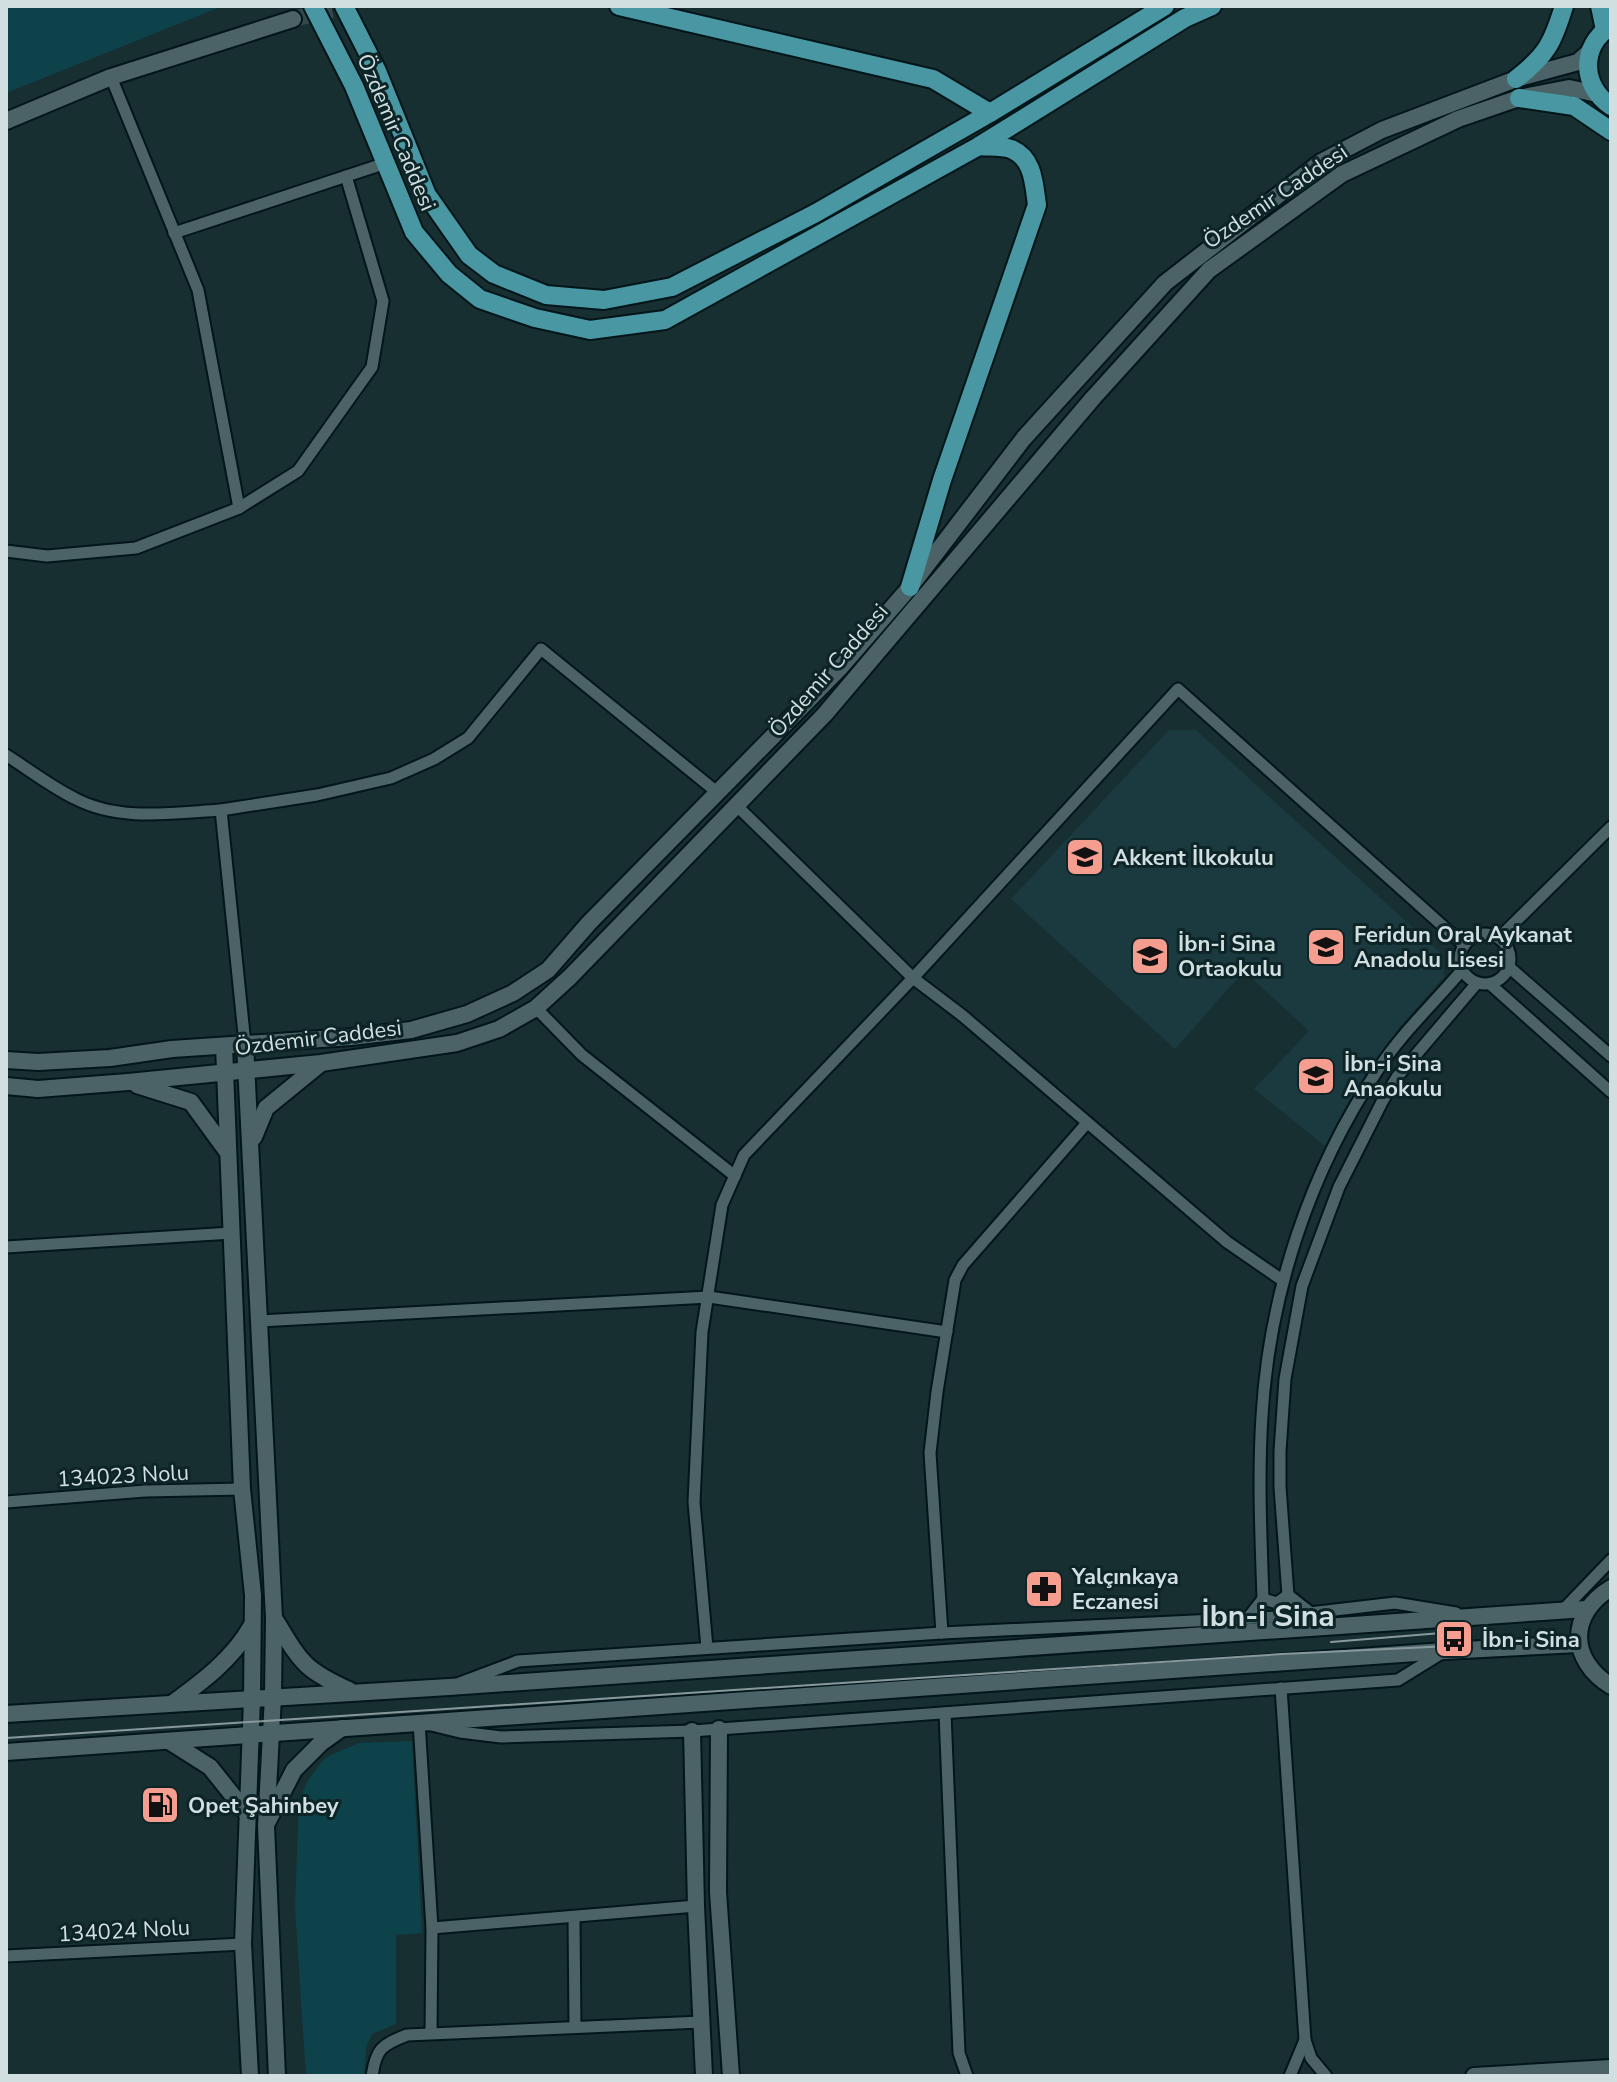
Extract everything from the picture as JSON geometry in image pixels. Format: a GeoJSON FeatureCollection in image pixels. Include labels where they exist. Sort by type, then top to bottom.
{"type":"FeatureCollection","features":[{"type":"Feature","properties":{"kind":"main road","name":"Özdemir Caddesi"},"geometry":{"type":"LineString","coordinates":[[313,6],[354,86],[414,232],[449,274],[480,299],[535,318],[590,330],[665,320],[979,146],[1185,18],[1212,6]]}},
{"type":"Feature","properties":{"kind":"main road","name":"Özdemir Caddesi"},"geometry":{"type":"LineString","coordinates":[[344,6],[377,71],[427,195],[469,255],[494,274],[546,295],[604,300],[672,287],[816,213],[990,113],[1165,6]]}},
{"type":"Feature","properties":{"kind":"main road"},"geometry":{"type":"LineString","coordinates":[[619,6],[933,79],[990,113]]}},
{"type":"Feature","properties":{"kind":"main road"},"geometry":{"type":"LineString","coordinates":[[1564,6],[1553,40],[1518,88],[1574,106],[1611,131]]}},
{"type":"Feature","properties":{"kind":"main road"},"geometry":{"type":"LineString","coordinates":[[1600,6],[1608,28],[1589,52],[1587,70],[1604,100]]}},
{"type":"Feature","properties":{"kind":"main road"},"geometry":{"type":"LineString","coordinates":[[6,121],[111,77],[293,19]]}},
{"type":"Feature","properties":{"kind":"main road","name":"Özdemir Caddesi"},"geometry":{"type":"LineString","coordinates":[[6,1086],[38,1089],[128,1082],[321,1063],[457,1043],[499,1029],[536,1008],[570,977],[825,714],[1093,398],[1209,270],[1342,174],[1578,62],[1589,52]]}},
{"type":"Feature","properties":{"kind":"main road","name":"Özdemir Caddesi"},"geometry":{"type":"LineString","coordinates":[[6,1060],[67,1061],[411,1030],[467,1014],[513,993],[548,970],[589,923],[839,669],[910,587],[1024,438],[1165,283],[1321,162],[1382,130],[1518,88],[1569,88],[1604,100]]}},
{"type":"Feature","properties":{"kind":"main road"},"geometry":{"type":"LineString","coordinates":[[910,587],[942,480],[1037,205],[1033,173],[1024,159],[1012,149],[979,146]]}},
{"type":"Feature","properties":{"kind":"main road"},"geometry":{"type":"LineString","coordinates":[[245,1044],[274,1618],[266,1826],[277,2076]]}},
{"type":"Feature","properties":{"kind":"main road"},"geometry":{"type":"LineString","coordinates":[[224,1046],[242,1489],[253,1595],[243,1944],[250,2076]]}},
{"type":"Feature","properties":{"kind":"main road"},"geometry":{"type":"LineString","coordinates":[[251,1142],[266,1108],[321,1063]]}},
{"type":"Feature","properties":{"kind":"main road"},"geometry":{"type":"LineString","coordinates":[[128,1082],[191,1102],[228,1153]]}},
{"type":"Feature","properties":{"kind":"main road"},"geometry":{"type":"LineString","coordinates":[[1611,1588],[1597,1596],[1586,1609],[1579,1644],[1585,1662],[1595,1676],[1611,1686]]}},
{"type":"Feature","properties":{"kind":"main road"},"geometry":{"type":"LineString","coordinates":[[6,1714],[449,1687],[1586,1609]]}},
{"type":"Feature","properties":{"kind":"main road"},"geometry":{"type":"LineString","coordinates":[[274,1618],[301,1663],[321,1678],[354,1693]]}},
{"type":"Feature","properties":{"kind":"main road"},"geometry":{"type":"LineString","coordinates":[[173,1703],[225,1661],[244,1640],[253,1623]]}},
{"type":"Feature","properties":{"kind":"main road"},"geometry":{"type":"LineString","coordinates":[[6,1752],[1579,1644]]}},
{"type":"Feature","properties":{"kind":"main road"},"geometry":{"type":"LineString","coordinates":[[266,1826],[294,1770],[343,1727]]}},
{"type":"Feature","properties":{"kind":"main road"},"geometry":{"type":"LineString","coordinates":[[719,1729],[718,1892],[731,2076]]}},
{"type":"Feature","properties":{"kind":"main road"},"geometry":{"type":"LineString","coordinates":[[692,1731],[704,2076]]}},
{"type":"Feature","properties":{"kind":"main road"},"geometry":{"type":"LineString","coordinates":[[168,1740],[210,1767],[246,1812]]}},
{"type":"Feature","properties":{"kind":"main road"},"geometry":{"type":"LineString","coordinates":[[693,1752],[719,1752]]}},
{"type":"Feature","properties":{"kind":"main road"},"geometry":{"type":"LineString","coordinates":[[1474,2076],[1611,2068]]}},
{"type":"Feature","properties":{"kind":"street"},"geometry":{"type":"LineString","coordinates":[[111,77],[198,290],[239,508]]}},
{"type":"Feature","properties":{"kind":"street"},"geometry":{"type":"LineString","coordinates":[[174,233],[386,163]]}},
{"type":"Feature","properties":{"kind":"street"},"geometry":{"type":"LineString","coordinates":[[6,551],[47,556],[136,548],[239,508],[298,471],[372,367],[383,301],[346,176]]}},
{"type":"Feature","properties":{"kind":"street"},"geometry":{"type":"LineString","coordinates":[[6,755],[75,799],[108,811],[143,815],[221,810],[317,795],[391,778],[434,759],[468,738],[541,649],[718,793]]}},
{"type":"Feature","properties":{"kind":"street"},"geometry":{"type":"LineString","coordinates":[[707,1648],[694,1502],[702,1332],[722,1205],[744,1155],[913,978],[1178,689],[1464,945]]}},
{"type":"Feature","properties":{"kind":"street"},"geometry":{"type":"LineString","coordinates":[[737,806],[913,978],[1227,1242],[1282,1280]]}},
{"type":"Feature","properties":{"kind":"street"},"geometry":{"type":"LineString","coordinates":[[221,810],[245,1044]]}},
{"type":"Feature","properties":{"kind":"street"},"geometry":{"type":"LineString","coordinates":[[1499,938],[1611,827]]}},
{"type":"Feature","properties":{"kind":"street"},"geometry":{"type":"LineString","coordinates":[[1480,934],[1499,938],[1510,954],[1509,967],[1502,978],[1490,984],[1477,983],[1462,970],[1460,957],[1464,945],[1480,934]]}},
{"type":"Feature","properties":{"kind":"street"},"geometry":{"type":"LineString","coordinates":[[1509,967],[1611,1056]]}},
{"type":"Feature","properties":{"kind":"street"},"geometry":{"type":"LineString","coordinates":[[1248,1618],[1263,1599],[1262,1414],[1270,1344],[1282,1280],[1320,1179],[1364,1092],[1380,1065],[1462,970]]}},
{"type":"Feature","properties":{"kind":"street"},"geometry":{"type":"LineString","coordinates":[[1311,1613],[1288,1595],[1280,1487],[1285,1379],[1302,1286],[1339,1187],[1382,1102],[1397,1077],[1477,983]]}},
{"type":"Feature","properties":{"kind":"street"},"geometry":{"type":"LineString","coordinates":[[1490,984],[1611,1092]]}},
{"type":"Feature","properties":{"kind":"street"},"geometry":{"type":"LineString","coordinates":[[536,1008],[582,1055],[735,1176]]}},
{"type":"Feature","properties":{"kind":"street"},"geometry":{"type":"LineString","coordinates":[[942,1633],[930,1453],[955,1280],[963,1265],[1087,1123]]}},
{"type":"Feature","properties":{"kind":"street"},"geometry":{"type":"LineString","coordinates":[[6,1247],[232,1233]]}},
{"type":"Feature","properties":{"kind":"street"},"geometry":{"type":"LineString","coordinates":[[259,1321],[709,1297],[947,1332]]}},
{"type":"Feature","properties":{"kind":"street","name":"134023 Nolu"},"geometry":{"type":"LineString","coordinates":[[6,1502],[145,1491],[242,1489]]}},
{"type":"Feature","properties":{"kind":"street"},"geometry":{"type":"LineString","coordinates":[[1562,1611],[1611,1560]]}},
{"type":"Feature","properties":{"kind":"street"},"geometry":{"type":"LineString","coordinates":[[1263,1599],[1277,1603],[1288,1595]]}},
{"type":"Feature","properties":{"kind":"street"},"geometry":{"type":"LineString","coordinates":[[449,1687],[518,1661],[707,1648],[1248,1618],[1395,1603],[1481,1617]]}},
{"type":"Feature","properties":{"kind":"street"},"geometry":{"type":"LineString","coordinates":[[431,2033],[432,1928],[419,1722],[460,1732],[501,1737],[692,1731],[1398,1680],[1444,1651]]}},
{"type":"Feature","properties":{"kind":"street"},"geometry":{"type":"LineString","coordinates":[[1281,1688],[1305,2040],[1311,2058],[1326,2076]]}},
{"type":"Feature","properties":{"kind":"street"},"geometry":{"type":"LineString","coordinates":[[945,1713],[959,2053],[967,2076]]}},
{"type":"Feature","properties":{"kind":"street"},"geometry":{"type":"LineString","coordinates":[[432,1928],[696,1906]]}},
{"type":"Feature","properties":{"kind":"street"},"geometry":{"type":"LineString","coordinates":[[574,1918],[575,2027]]}},
{"type":"Feature","properties":{"kind":"street","name":"134024 Nolu"},"geometry":{"type":"LineString","coordinates":[[6,1956],[243,1944]]}},
{"type":"Feature","properties":{"kind":"street"},"geometry":{"type":"LineString","coordinates":[[372,2076],[374,2059],[381,2047],[407,2035],[701,2022]]}},
{"type":"Feature","properties":{"kind":"street"},"geometry":{"type":"LineString","coordinates":[[1290,2076],[1305,2040]]}},
{"type":"Feature","properties":{"kind":"street"},"geometry":{"type":"LineString","coordinates":[[953,2076],[959,2053]]}},
{"type":"Feature","properties":{"kind":"shaded area"},"geometry":{"type":"Polygon","coordinates":[[[6,6],[223,6],[6,93],[6,6]]]}},
{"type":"Feature","properties":{"kind":"shaded area"},"geometry":{"type":"Polygon","coordinates":[[[1169,730],[1196,730],[1443,955],[1444,977],[1398,1029],[1374,1063],[1325,1146],[1254,1089],[1309,1031],[1244,971],[1175,1049],[1011,899],[1169,730]]]}},
{"type":"Feature","properties":{"kind":"shaded area"},"geometry":{"type":"Polygon","coordinates":[[[412,1741],[422,1933],[396,1935],[396,2024],[372,2034],[366,2048],[364,2076],[306,2076],[295,1907],[299,1802],[307,1782],[323,1760],[331,1755],[359,1743],[412,1741]]]}},
{"type":"Feature","properties":{"kind":"tunnel"},"geometry":{"type":"LineString","coordinates":[[293,19],[350,6]]}},
{"type":"Feature","properties":{"kind":"tram line"},"geometry":{"type":"LineString","coordinates":[[1331,1642],[1466,1631]]}},
{"type":"Feature","properties":{"kind":"tram line"},"geometry":{"type":"LineString","coordinates":[[6,1738],[1282,1654],[1472,1645]]}},
{"type":"Feature","properties":{"kind":"place","name":"Akkent İlkokulu"},"geometry":{"type":"Point","coordinates":[1085,857]}},
{"type":"Feature","properties":{"kind":"place","name":"Feridun Oral Aykanat Anadolu Lisesi"},"geometry":{"type":"Point","coordinates":[1326,947]}},
{"type":"Feature","properties":{"kind":"place","name":"İbn-i Sina Ortaokulu"},"geometry":{"type":"Point","coordinates":[1150,956]}},
{"type":"Feature","properties":{"kind":"place","name":"İbn-i Sina Anaokulu"},"geometry":{"type":"Point","coordinates":[1316,1076]}},
{"type":"Feature","properties":{"kind":"place","name":"Yalçınkaya Eczanesi"},"geometry":{"type":"Point","coordinates":[1044,1589]}},
{"type":"Feature","properties":{"kind":"place","name":"İbn-i Sina"},"geometry":{"type":"Point","coordinates":[1454,1639]}},
{"type":"Feature","properties":{"kind":"place","name":"Opet Şahinbey"},"geometry":{"type":"Point","coordinates":[160,1805]}},
{"type":"Feature","properties":{"kind":"district","name":"İbn-i Sina"},"geometry":{"type":"Point","coordinates":[1268,1616]}}]}
